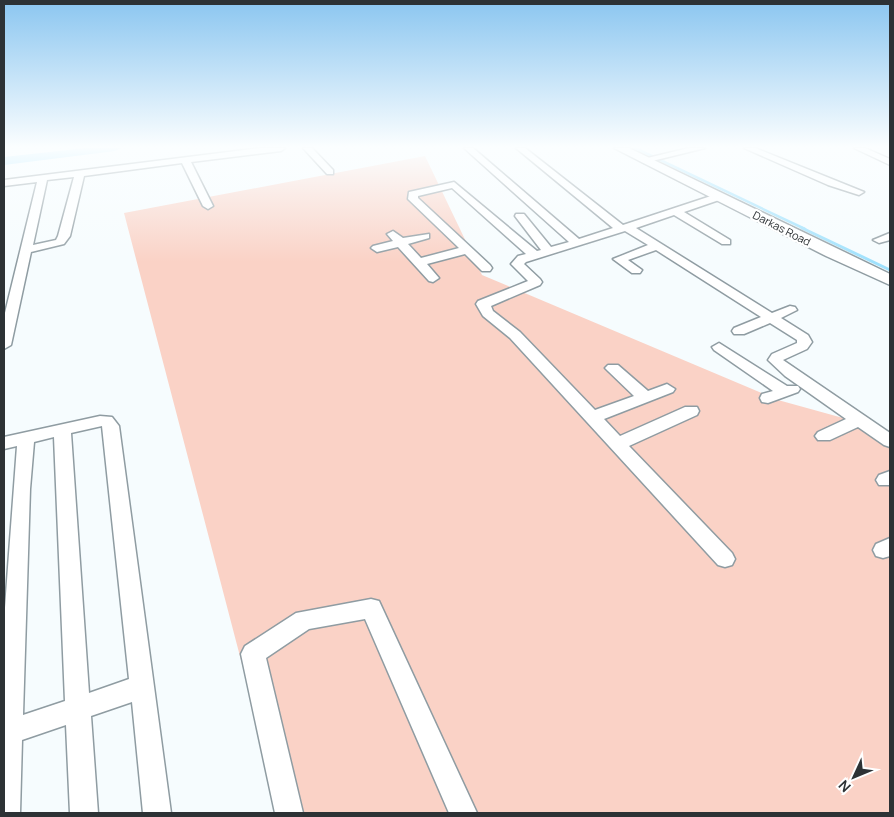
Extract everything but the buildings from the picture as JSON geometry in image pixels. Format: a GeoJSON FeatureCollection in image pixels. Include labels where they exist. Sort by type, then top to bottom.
{"type":"FeatureCollection","features":[{"type":"Feature","properties":{"kind":"main road","name":"Darkas Road"},"geometry":{"type":"LineString","coordinates":[[701,186],[831,253],[890,280]]}},
{"type":"Feature","properties":{"kind":"street"},"geometry":{"type":"LineString","coordinates":[[4,345],[41,186]]}},
{"type":"Feature","properties":{"kind":"street"},"geometry":{"type":"LineString","coordinates":[[27,250],[60,242],[64,236],[76,186]]}},
{"type":"Feature","properties":{"kind":"street"},"geometry":{"type":"LineString","coordinates":[[198,186],[208,206]]}},
{"type":"Feature","properties":{"kind":"street"},"geometry":{"type":"LineString","coordinates":[[449,186],[413,194],[413,199],[486,268]]}},
{"type":"Feature","properties":{"kind":"street"},"geometry":{"type":"LineString","coordinates":[[455,186],[509,235],[541,253]]}},
{"type":"Feature","properties":{"kind":"street"},"geometry":{"type":"LineString","coordinates":[[512,186],[577,243]]}},
{"type":"Feature","properties":{"kind":"street"},"geometry":{"type":"LineString","coordinates":[[570,186],[623,227],[804,338],[805,342],[802,346],[776,357],[775,360],[806,384],[890,441]]}},
{"type":"Feature","properties":{"kind":"street"},"geometry":{"type":"LineString","coordinates":[[841,186],[859,192]]}},
{"type":"Feature","properties":{"kind":"street"},"geometry":{"type":"LineString","coordinates":[[718,196],[517,262],[536,282],[483,304],[484,308],[515,335],[725,559]]}},
{"type":"Feature","properties":{"kind":"street"},"geometry":{"type":"LineString","coordinates":[[675,211],[726,242]]}},
{"type":"Feature","properties":{"kind":"street"},"geometry":{"type":"LineString","coordinates":[[520,216],[541,253]]}},
{"type":"Feature","properties":{"kind":"street"},"geometry":{"type":"LineString","coordinates":[[377,248],[398,240],[425,236]]}},
{"type":"Feature","properties":{"kind":"street"},"geometry":{"type":"LineString","coordinates":[[879,240],[890,236]]}},
{"type":"Feature","properties":{"kind":"street"},"geometry":{"type":"LineString","coordinates":[[398,240],[433,278]]}},
{"type":"Feature","properties":{"kind":"street"},"geometry":{"type":"LineString","coordinates":[[636,270],[619,259],[656,246]]}},
{"type":"Feature","properties":{"kind":"street"},"geometry":{"type":"LineString","coordinates":[[418,262],[466,250]]}},
{"type":"Feature","properties":{"kind":"street"},"geometry":{"type":"LineString","coordinates":[[739,330],[790,310]]}},
{"type":"Feature","properties":{"kind":"street"},"geometry":{"type":"LineString","coordinates":[[719,347],[784,391]]}},
{"type":"Feature","properties":{"kind":"street"},"geometry":{"type":"LineString","coordinates":[[612,368],[645,397]]}},
{"type":"Feature","properties":{"kind":"street"},"geometry":{"type":"LineString","coordinates":[[768,398],[806,384]]}},
{"type":"Feature","properties":{"kind":"street"},"geometry":{"type":"LineString","coordinates":[[593,417],[667,389]]}},
{"type":"Feature","properties":{"kind":"street"},"geometry":{"type":"LineString","coordinates":[[618,444],[691,411]]}},
{"type":"Feature","properties":{"kind":"street"},"geometry":{"type":"LineString","coordinates":[[824,436],[859,420]]}},
{"type":"Feature","properties":{"kind":"street"},"geometry":{"type":"LineString","coordinates":[[4,443],[100,421],[106,421],[111,426],[157,813]]}},
{"type":"Feature","properties":{"kind":"street"},"geometry":{"type":"LineString","coordinates":[[62,431],[84,813]]}},
{"type":"Feature","properties":{"kind":"street"},"geometry":{"type":"LineString","coordinates":[[6,813],[8,733],[21,489],[26,439]]}},
{"type":"Feature","properties":{"kind":"street"},"geometry":{"type":"LineString","coordinates":[[288,813],[253,654],[304,620],[371,608],[463,813]]}},
{"type":"Feature","properties":{"kind":"street"},"geometry":{"type":"LineString","coordinates":[[8,733],[141,687]]}},
{"type":"Feature","properties":{"kind":"shaded area"},"geometry":{"type":"Polygon","coordinates":[[[266,186],[439,186],[482,275],[778,400],[890,431],[890,813],[281,813],[124,213],[266,186]]]}},
{"type":"Feature","properties":{"kind":"waterway"},"geometry":{"type":"LineString","coordinates":[[715,186],[805,229]]}},
{"type":"Feature","properties":{"kind":"waterway"},"geometry":{"type":"LineString","coordinates":[[802,228],[890,270]]}}]}
